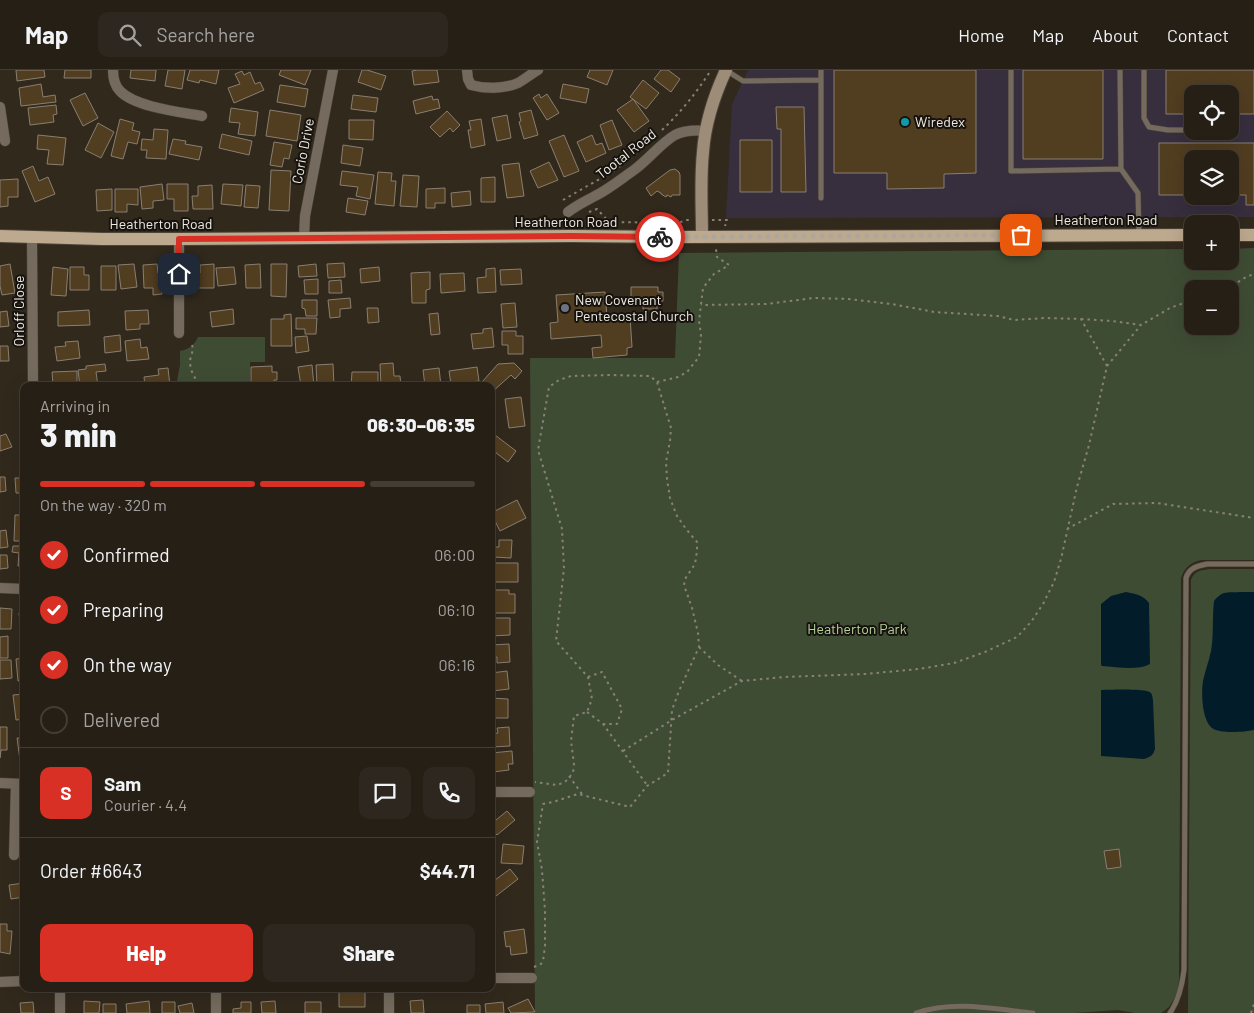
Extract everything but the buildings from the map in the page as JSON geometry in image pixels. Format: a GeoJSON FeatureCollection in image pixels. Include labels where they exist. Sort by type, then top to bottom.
{"type":"FeatureCollection","features":[{"type":"Feature","properties":{"kind":"main road"},"geometry":{"type":"LineString","coordinates":[[702,237],[702,162],[706,131],[714,100],[726,70]]}},
{"type":"Feature","properties":{"kind":"main road","name":"Heatherton Road"},"geometry":{"type":"LineString","coordinates":[[0,236],[179,239],[1184,235]]}},
{"type":"Feature","properties":{"kind":"main road"},"geometry":{"type":"LineString","coordinates":[[1239,235],[1254,235]]}},
{"type":"Feature","properties":{"kind":"street"},"geometry":{"type":"LineString","coordinates":[[113,70],[116,85],[130,99],[202,116]]}},
{"type":"Feature","properties":{"kind":"street","name":"Corio Drive"},"geometry":{"type":"LineString","coordinates":[[304,238],[305,216],[333,70]]}},
{"type":"Feature","properties":{"kind":"street"},"geometry":{"type":"LineString","coordinates":[[467,70],[468,87],[484,88],[517,83],[538,70]]}},
{"type":"Feature","properties":{"kind":"street"},"geometry":{"type":"LineString","coordinates":[[0,106],[5,141]]}},
{"type":"Feature","properties":{"kind":"street","name":"Tootal Road"},"geometry":{"type":"LineString","coordinates":[[571,210],[636,169],[666,141],[676,135],[693,130],[706,131]]}},
{"type":"Feature","properties":{"kind":"street","name":"Orloff Close"},"geometry":{"type":"LineString","coordinates":[[32,236],[33,382]]}},
{"type":"Feature","properties":{"kind":"street"},"geometry":{"type":"LineString","coordinates":[[179,239],[179,333]]}},
{"type":"Feature","properties":{"kind":"street"},"geometry":{"type":"LineString","coordinates":[[0,588],[20,589]]}},
{"type":"Feature","properties":{"kind":"street"},"geometry":{"type":"LineString","coordinates":[[0,783],[20,784],[14,854]]}},
{"type":"Feature","properties":{"kind":"street"},"geometry":{"type":"LineString","coordinates":[[495,792],[530,792]]}},
{"type":"Feature","properties":{"kind":"street"},"geometry":{"type":"LineString","coordinates":[[495,978],[532,973]]}},
{"type":"Feature","properties":{"kind":"street"},"geometry":{"type":"LineString","coordinates":[[0,982],[20,981]]}},
{"type":"Feature","properties":{"kind":"street"},"geometry":{"type":"LineString","coordinates":[[60,992],[60,1013]]}},
{"type":"Feature","properties":{"kind":"street"},"geometry":{"type":"LineString","coordinates":[[216,992],[216,1013]]}},
{"type":"Feature","properties":{"kind":"street"},"geometry":{"type":"LineString","coordinates":[[389,992],[389,1013]]}},
{"type":"Feature","properties":{"kind":"lane"},"geometry":{"type":"LineString","coordinates":[[726,70],[743,81],[821,80]]}},
{"type":"Feature","properties":{"kind":"lane"},"geometry":{"type":"LineString","coordinates":[[821,70],[821,198]]}},
{"type":"Feature","properties":{"kind":"lane"},"geometry":{"type":"LineString","coordinates":[[1011,70],[1011,171],[1121,169]]}},
{"type":"Feature","properties":{"kind":"lane"},"geometry":{"type":"LineString","coordinates":[[1120,70],[1121,169],[1138,193],[1139,235]]}},
{"type":"Feature","properties":{"kind":"lane"},"geometry":{"type":"LineString","coordinates":[[1144,70],[1144,118],[1149,127],[1184,130]]}},
{"type":"Feature","properties":{"kind":"lane"},"geometry":{"type":"LineString","coordinates":[[1170,1013],[1182,988],[1184,970],[1186,578],[1190,570],[1207,564],[1254,564]]}},
{"type":"Feature","properties":{"kind":"lane"},"geometry":{"type":"LineString","coordinates":[[916,1013],[957,1005],[1032,1013]]}},
{"type":"Feature","properties":{"kind":"lane"},"geometry":{"type":"LineString","coordinates":[[1175,1006],[1180,1013]]}},
{"type":"Feature","properties":{"kind":"path"},"geometry":{"type":"LineString","coordinates":[[658,134],[697,92],[711,70]]}},
{"type":"Feature","properties":{"kind":"path"},"geometry":{"type":"LineString","coordinates":[[563,200],[615,170],[646,145]]}},
{"type":"Feature","properties":{"kind":"path"},"geometry":{"type":"LineString","coordinates":[[571,210],[582,214],[597,209],[609,222],[678,223],[686,220],[727,220],[716,247],[717,257],[729,265],[714,274],[704,288],[699,321],[701,335],[699,357],[687,372],[678,377],[657,382]]}},
{"type":"Feature","properties":{"kind":"path"},"geometry":{"type":"LineString","coordinates":[[1239,281],[1254,274]]}},
{"type":"Feature","properties":{"kind":"path"},"geometry":{"type":"LineString","coordinates":[[701,305],[766,304],[814,298],[848,298],[934,312],[998,316],[1014,320],[1045,318],[1112,321],[1141,326]]}},
{"type":"Feature","properties":{"kind":"path"},"geometry":{"type":"LineString","coordinates":[[623,752],[672,720],[742,681],[919,669],[954,662],[985,652],[1017,637],[1031,622],[1054,582],[1107,366],[1141,326],[1170,308],[1184,303]]}},
{"type":"Feature","properties":{"kind":"path"},"geometry":{"type":"LineString","coordinates":[[1081,320],[1107,366]]}},
{"type":"Feature","properties":{"kind":"path"},"geometry":{"type":"LineString","coordinates":[[192,345],[191,371],[197,382]]}},
{"type":"Feature","properties":{"kind":"path"},"geometry":{"type":"LineString","coordinates":[[532,973],[543,961],[545,946],[542,870],[537,842],[542,804],[582,794],[630,807],[647,786],[668,773],[672,710],[699,647],[698,632],[684,585],[685,578],[695,564],[697,542],[677,516],[670,498],[666,462],[671,428],[657,382],[650,376],[571,376],[559,380],[549,387],[538,450],[562,529],[564,568],[556,640],[588,677],[592,699],[587,712]]}},
{"type":"Feature","properties":{"kind":"path"},"geometry":{"type":"LineString","coordinates":[[1068,529],[1113,504],[1156,503],[1254,518]]}},
{"type":"Feature","properties":{"kind":"path"},"geometry":{"type":"LineString","coordinates":[[699,647],[718,665],[742,681]]}},
{"type":"Feature","properties":{"kind":"path"},"geometry":{"type":"LineString","coordinates":[[588,677],[602,672],[622,709],[617,724],[603,724]]}},
{"type":"Feature","properties":{"kind":"path"},"geometry":{"type":"LineString","coordinates":[[587,712],[603,724],[647,786]]}},
{"type":"Feature","properties":{"kind":"path"},"geometry":{"type":"LineString","coordinates":[[535,782],[557,785],[565,782],[573,773],[574,764],[571,741],[574,716],[587,712]]}},
{"type":"Feature","properties":{"kind":"path"},"geometry":{"type":"LineString","coordinates":[[569,776],[582,794]]}},
{"type":"Feature","properties":{"kind":"path"},"geometry":{"type":"LineString","coordinates":[[1251,1013],[1254,1004]]}},
{"type":"Feature","properties":{"kind":"shaded area"},"geometry":{"type":"Polygon","coordinates":[[[748,70],[1254,70],[1254,217],[1239,217],[1239,215],[1184,215],[1184,217],[726,218],[732,104],[748,70]]]}},
{"type":"Feature","properties":{"kind":"green space","name":"Heatherton Park"},"geometry":{"type":"Polygon","coordinates":[[[1254,248],[1254,560],[1201,560],[1188,566],[1181,578],[1179,979],[1178,990],[1174,999],[1169,1007],[1161,1013],[1135,1013],[1118,1010],[1074,1013],[535,1013],[530,358],[675,358],[679,253],[1184,249],[1184,270],[1239,270],[1239,249],[1254,248]]]}},
{"type":"Feature","properties":{"kind":"green space"},"geometry":{"type":"Polygon","coordinates":[[[198,337],[265,337],[265,362],[250,362],[250,382],[177,382],[180,351],[191,347],[198,337]]]}},
{"type":"Feature","properties":{"kind":"green space"},"geometry":{"type":"Polygon","coordinates":[[[1210,569],[1254,569],[1254,1013],[1188,1013],[1191,580],[1198,572],[1210,569]]]}},
{"type":"Feature","properties":{"kind":"water"},"geometry":{"type":"Polygon","coordinates":[[[1126,592],[1136,594],[1149,603],[1150,664],[1133,668],[1102,666],[1101,604],[1111,596],[1126,592]]]}},
{"type":"Feature","properties":{"kind":"water"},"geometry":{"type":"Polygon","coordinates":[[[1228,592],[1254,592],[1254,730],[1226,732],[1216,730],[1212,728],[1206,719],[1202,699],[1203,681],[1212,645],[1214,601],[1217,597],[1228,592]]]}},
{"type":"Feature","properties":{"kind":"water"},"geometry":{"type":"Polygon","coordinates":[[[1101,690],[1135,690],[1151,693],[1155,749],[1151,756],[1144,759],[1101,756],[1101,690]]]}},
{"type":"Feature","properties":{"kind":"way so far"},"geometry":{"type":"LineString","coordinates":[[660,237],[1021,235]]}},
{"type":"Feature","properties":{"kind":"place","name":"Wiredex"},"geometry":{"type":"Point","coordinates":[905,122]}},
{"type":"Feature","properties":{"kind":"place","name":"New Covenant Pentecostal Church"},"geometry":{"type":"Point","coordinates":[565,308]}},
{"type":"Feature","properties":{"kind":"route"},"geometry":{"type":"LineString","coordinates":[[179,274],[179,239],[660,237]]}}]}
